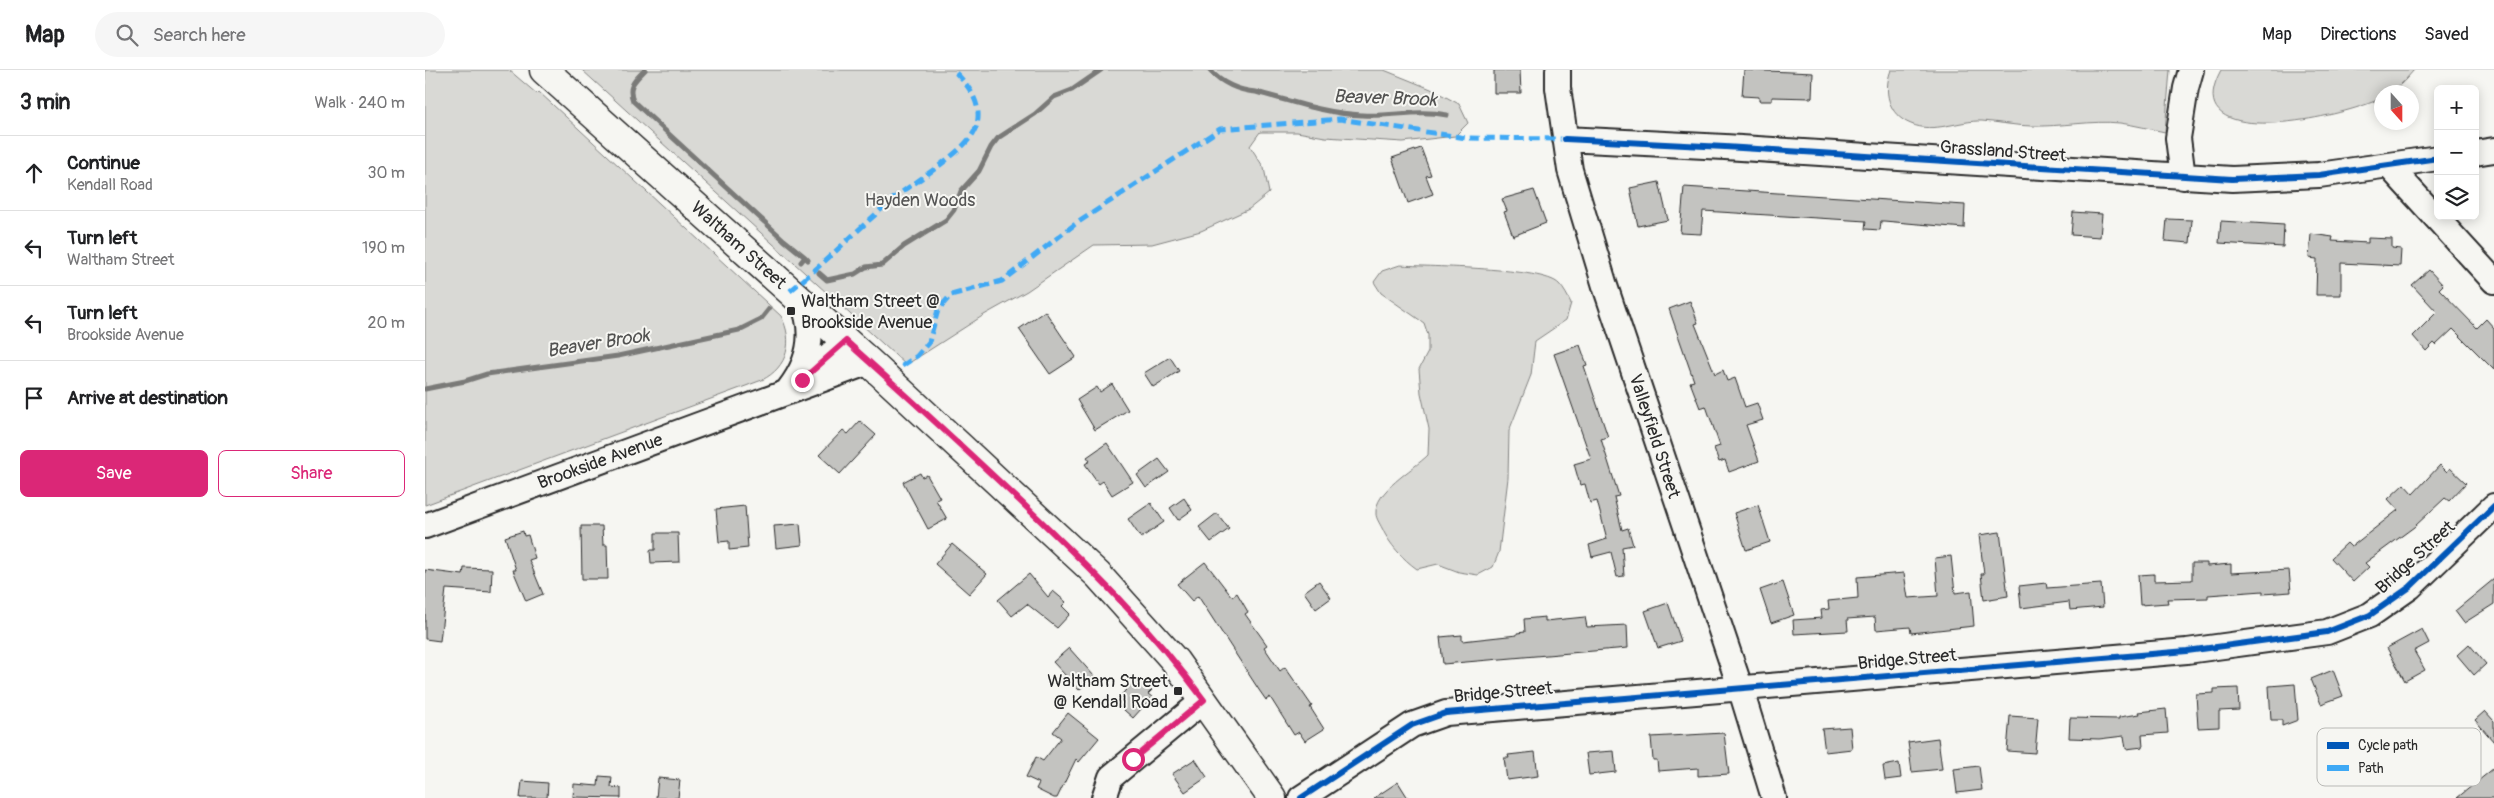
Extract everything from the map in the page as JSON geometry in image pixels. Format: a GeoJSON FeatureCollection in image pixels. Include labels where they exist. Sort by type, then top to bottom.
{"type":"FeatureCollection","features":[{"type":"Feature","properties":{"kind":"main road","name":"Waltham Street"},"geometry":{"type":"LineString","coordinates":[[544,70],[846,341],[1098,575],[1175,661],[1272,798]]}},
{"type":"Feature","properties":{"kind":"street","name":"Valleyfield Street"},"geometry":{"type":"LineString","coordinates":[[1558,70],[1570,170],[1605,286],[1741,687],[1775,798]]}},
{"type":"Feature","properties":{"kind":"street"},"geometry":{"type":"LineString","coordinates":[[2183,177],[2178,138],[2186,88],[2191,70]]}},
{"type":"Feature","properties":{"kind":"street","name":"Grassland Street"},"geometry":{"type":"LineString","coordinates":[[1565,139],[1725,146],[2231,180],[2319,175],[2434,159]]}},
{"type":"Feature","properties":{"kind":"street"},"geometry":{"type":"LineString","coordinates":[[2479,152],[2494,150]]}},
{"type":"Feature","properties":{"kind":"street"},"geometry":{"type":"LineString","coordinates":[[2389,166],[2494,281]]}},
{"type":"Feature","properties":{"kind":"street"},"geometry":{"type":"LineString","coordinates":[[782,393],[802,371],[809,349],[809,324],[801,301]]}},
{"type":"Feature","properties":{"kind":"street","name":"Brookside Avenue"},"geometry":{"type":"LineString","coordinates":[[782,393],[846,341]]}},
{"type":"Feature","properties":{"kind":"street","name":"Brookside Avenue"},"geometry":{"type":"LineString","coordinates":[[425,526],[869,362]]}},
{"type":"Feature","properties":{"kind":"street","name":"Bridge Street"},"geometry":{"type":"LineString","coordinates":[[1301,798],[1412,725],[1446,713],[2187,651],[2327,632],[2370,615],[2410,587],[2494,506]]}},
{"type":"Feature","properties":{"kind":"street"},"geometry":{"type":"LineString","coordinates":[[1103,798],[1111,777],[1204,700]]}},
{"type":"Feature","properties":{"kind":"green space"},"geometry":{"type":"Polygon","coordinates":[[[425,70],[509,70],[537,94],[539,92],[781,316],[785,325],[788,344],[783,361],[778,368],[762,380],[425,505],[425,70]]]}},
{"type":"Feature","properties":{"kind":"green space","name":"Hayden Woods"},"geometry":{"type":"Polygon","coordinates":[[[582,70],[1384,70],[1431,89],[1459,104],[1468,123],[1455,136],[1403,142],[1325,137],[1297,132],[1260,132],[1250,146],[1264,168],[1269,193],[1249,209],[1201,231],[1152,244],[1094,245],[1027,291],[984,315],[906,365],[582,70]]]}},
{"type":"Feature","properties":{"kind":"green space"},"geometry":{"type":"Polygon","coordinates":[[[1891,70],[2170,70],[2165,132],[2109,122],[2032,126],[1973,121],[1938,127],[1920,127],[1903,120],[1892,108],[1888,94],[1891,70]]]}},
{"type":"Feature","properties":{"kind":"green space"},"geometry":{"type":"Polygon","coordinates":[[[2221,70],[2414,70],[2400,85],[2374,85],[2374,101],[2336,113],[2304,120],[2271,123],[2243,121],[2222,113],[2213,97],[2221,70]]]}},
{"type":"Feature","properties":{"kind":"green space"},"geometry":{"type":"Polygon","coordinates":[[[1400,265],[1509,271],[1549,278],[1559,284],[1571,303],[1566,320],[1535,341],[1531,375],[1509,431],[1508,478],[1499,552],[1493,567],[1478,575],[1459,572],[1438,564],[1417,569],[1392,545],[1376,516],[1377,505],[1381,497],[1428,455],[1429,429],[1421,393],[1419,369],[1428,352],[1428,335],[1424,323],[1381,293],[1374,282],[1382,271],[1400,265]]]}},
{"type":"Feature","properties":{"kind":"building"},"geometry":{"type":"Polygon","coordinates":[[[1494,70],[1520,70],[1521,93],[1494,93],[1494,70]]]}},
{"type":"Feature","properties":{"kind":"building"},"geometry":{"type":"Polygon","coordinates":[[[1744,70],[1813,73],[1812,98],[1772,97],[1772,101],[1759,101],[1759,97],[1742,96],[1744,70]]]}},
{"type":"Feature","properties":{"kind":"building"},"geometry":{"type":"Polygon","coordinates":[[[1421,148],[1431,175],[1426,176],[1433,194],[1408,203],[1392,158],[1421,148]]]}},
{"type":"Feature","properties":{"kind":"building"},"geometry":{"type":"Polygon","coordinates":[[[1659,182],[1668,220],[1638,226],[1630,188],[1659,182]]]}},
{"type":"Feature","properties":{"kind":"building"},"geometry":{"type":"Polygon","coordinates":[[[1684,187],[1965,205],[1964,228],[1881,221],[1880,230],[1865,229],[1866,221],[1703,211],[1701,234],[1680,233],[1684,187]]]}},
{"type":"Feature","properties":{"kind":"building"},"geometry":{"type":"Polygon","coordinates":[[[1534,190],[1546,223],[1513,236],[1504,212],[1507,211],[1502,199],[1534,190]]]}},
{"type":"Feature","properties":{"kind":"building"},"geometry":{"type":"Polygon","coordinates":[[[2073,212],[2102,214],[2100,237],[2071,235],[2073,212]]]}},
{"type":"Feature","properties":{"kind":"building"},"geometry":{"type":"Polygon","coordinates":[[[2167,219],[2192,220],[2190,243],[2165,241],[2167,219]]]}},
{"type":"Feature","properties":{"kind":"building"},"geometry":{"type":"Polygon","coordinates":[[[2221,221],[2284,225],[2283,247],[2219,243],[2221,221]]]}},
{"type":"Feature","properties":{"kind":"building"},"geometry":{"type":"Polygon","coordinates":[[[2311,234],[2333,237],[2332,241],[2368,243],[2368,238],[2392,239],[2392,248],[2401,249],[2400,266],[2341,263],[2341,295],[2316,295],[2317,259],[2309,258],[2311,234]]]}},
{"type":"Feature","properties":{"kind":"building"},"geometry":{"type":"Polygon","coordinates":[[[2429,270],[2443,285],[2439,289],[2477,328],[2486,319],[2494,328],[2494,370],[2453,329],[2436,345],[2434,343],[2426,351],[2413,336],[2437,312],[2412,285],[2429,270]]]}},
{"type":"Feature","properties":{"kind":"building"},"geometry":{"type":"Polygon","coordinates":[[[1690,301],[1698,323],[1695,324],[1715,374],[1723,370],[1727,381],[1735,378],[1745,407],[1757,403],[1763,420],[1746,425],[1759,461],[1729,472],[1725,460],[1719,462],[1714,448],[1720,446],[1706,406],[1700,408],[1690,382],[1694,381],[1669,309],[1690,301]]]}},
{"type":"Feature","properties":{"kind":"building"},"geometry":{"type":"Polygon","coordinates":[[[1045,311],[1076,357],[1050,374],[1019,329],[1045,311]]]}},
{"type":"Feature","properties":{"kind":"building"},"geometry":{"type":"Polygon","coordinates":[[[1580,345],[1587,365],[1584,366],[1608,437],[1601,439],[1619,496],[1614,497],[1622,530],[1628,528],[1633,545],[1622,547],[1624,576],[1617,577],[1611,552],[1592,557],[1589,545],[1607,539],[1597,501],[1590,503],[1585,484],[1580,485],[1574,464],[1591,459],[1554,354],[1580,345]]]}},
{"type":"Feature","properties":{"kind":"building"},"geometry":{"type":"Polygon","coordinates":[[[1170,357],[1179,371],[1153,387],[1144,373],[1170,357]]]}},
{"type":"Feature","properties":{"kind":"building"},"geometry":{"type":"Polygon","coordinates":[[[1112,384],[1128,410],[1095,430],[1077,400],[1097,387],[1100,392],[1112,384]]]}},
{"type":"Feature","properties":{"kind":"building"},"geometry":{"type":"Polygon","coordinates":[[[860,421],[876,435],[840,474],[819,455],[843,430],[848,434],[860,421]]]}},
{"type":"Feature","properties":{"kind":"building"},"geometry":{"type":"Polygon","coordinates":[[[1107,443],[1133,482],[1112,495],[1103,481],[1099,484],[1085,464],[1090,461],[1087,457],[1107,443]]]}},
{"type":"Feature","properties":{"kind":"building"},"geometry":{"type":"Polygon","coordinates":[[[1159,459],[1169,472],[1146,488],[1137,475],[1159,459]]]}},
{"type":"Feature","properties":{"kind":"building"},"geometry":{"type":"Polygon","coordinates":[[[2440,465],[2447,472],[2450,468],[2466,483],[2449,501],[2445,498],[2414,527],[2365,563],[2369,567],[2353,582],[2331,558],[2347,543],[2351,547],[2398,510],[2388,499],[2404,484],[2413,494],[2440,465]]]}},
{"type":"Feature","properties":{"kind":"building"},"geometry":{"type":"Polygon","coordinates":[[[920,473],[922,477],[927,475],[940,498],[936,500],[947,519],[928,529],[903,482],[920,473]]]}},
{"type":"Feature","properties":{"kind":"building"},"geometry":{"type":"Polygon","coordinates":[[[1184,498],[1192,510],[1178,520],[1170,508],[1184,498]]]}},
{"type":"Feature","properties":{"kind":"building"},"geometry":{"type":"Polygon","coordinates":[[[1151,503],[1164,522],[1141,538],[1128,519],[1151,503]]]}},
{"type":"Feature","properties":{"kind":"building"},"geometry":{"type":"Polygon","coordinates":[[[1758,505],[1770,542],[1746,550],[1734,513],[1758,505]]]}},
{"type":"Feature","properties":{"kind":"building"},"geometry":{"type":"Polygon","coordinates":[[[745,506],[748,548],[729,550],[729,541],[719,542],[716,509],[745,506]]]}},
{"type":"Feature","properties":{"kind":"building"},"geometry":{"type":"Polygon","coordinates":[[[1217,513],[1229,529],[1211,542],[1199,527],[1217,513]]]}},
{"type":"Feature","properties":{"kind":"building"},"geometry":{"type":"Polygon","coordinates":[[[800,524],[802,545],[776,548],[774,526],[800,524]]]}},
{"type":"Feature","properties":{"kind":"building"},"geometry":{"type":"Polygon","coordinates":[[[581,526],[602,526],[603,545],[607,545],[608,579],[582,579],[581,526]]]}},
{"type":"Feature","properties":{"kind":"building"},"geometry":{"type":"Polygon","coordinates":[[[523,531],[524,536],[528,535],[535,558],[529,560],[543,594],[526,601],[513,570],[516,570],[505,537],[523,531]]]}},
{"type":"Feature","properties":{"kind":"building"},"geometry":{"type":"Polygon","coordinates":[[[2000,532],[2008,596],[1984,600],[1981,574],[1984,574],[1979,535],[2000,532]]]}},
{"type":"Feature","properties":{"kind":"building"},"geometry":{"type":"Polygon","coordinates":[[[655,533],[678,533],[679,562],[651,563],[650,550],[655,550],[655,533]]]}},
{"type":"Feature","properties":{"kind":"building"},"geometry":{"type":"Polygon","coordinates":[[[952,544],[987,574],[969,594],[935,564],[952,544]]]}},
{"type":"Feature","properties":{"kind":"building"},"geometry":{"type":"Polygon","coordinates":[[[1951,556],[1955,593],[1971,591],[1974,626],[1911,633],[1910,627],[1876,630],[1875,617],[1847,619],[1848,631],[1794,634],[1793,620],[1822,618],[1821,610],[1829,609],[1828,601],[1858,598],[1857,577],[1904,573],[1908,598],[1938,596],[1935,558],[1951,556]]]}},
{"type":"Feature","properties":{"kind":"building"},"geometry":{"type":"Polygon","coordinates":[[[1205,562],[1232,597],[1237,593],[1248,612],[1245,614],[1267,645],[1264,647],[1280,671],[1285,667],[1312,706],[1310,707],[1324,729],[1305,741],[1299,732],[1294,735],[1270,697],[1266,700],[1259,690],[1198,596],[1192,601],[1177,584],[1205,562]]]}},
{"type":"Feature","properties":{"kind":"building"},"geometry":{"type":"Polygon","coordinates":[[[2192,563],[2207,563],[2207,566],[2231,564],[2231,573],[2289,570],[2291,592],[2263,594],[2263,591],[2208,595],[2208,598],[2167,599],[2168,603],[2140,605],[2138,575],[2154,574],[2154,581],[2192,580],[2192,563]]]}},
{"type":"Feature","properties":{"kind":"building"},"geometry":{"type":"Polygon","coordinates":[[[464,568],[492,569],[491,592],[446,589],[440,641],[425,639],[425,570],[463,575],[464,568]]]}},
{"type":"Feature","properties":{"kind":"building"},"geometry":{"type":"Polygon","coordinates":[[[1029,574],[1048,597],[1053,591],[1066,602],[1062,606],[1070,614],[1057,628],[1027,604],[1012,616],[998,600],[1029,574]]]}},
{"type":"Feature","properties":{"kind":"building"},"geometry":{"type":"Polygon","coordinates":[[[2494,579],[2494,604],[2464,623],[2455,611],[2494,579]]]}},
{"type":"Feature","properties":{"kind":"building"},"geometry":{"type":"Polygon","coordinates":[[[1319,581],[1331,598],[1316,609],[1304,592],[1319,581]]]}},
{"type":"Feature","properties":{"kind":"building"},"geometry":{"type":"Polygon","coordinates":[[[1783,582],[1794,615],[1771,623],[1760,590],[1783,582]]]}},
{"type":"Feature","properties":{"kind":"building"},"geometry":{"type":"Polygon","coordinates":[[[2046,583],[2047,588],[2101,584],[2103,607],[2070,610],[2069,602],[2021,608],[2019,586],[2046,583]]]}},
{"type":"Feature","properties":{"kind":"building"},"geometry":{"type":"Polygon","coordinates":[[[1668,603],[1681,641],[1658,648],[1645,611],[1668,603]]]}},
{"type":"Feature","properties":{"kind":"building"},"geometry":{"type":"Polygon","coordinates":[[[1545,617],[1545,621],[1585,617],[1587,627],[1627,625],[1628,648],[1443,664],[1440,637],[1462,635],[1462,641],[1517,635],[1517,633],[1525,632],[1524,619],[1545,617]]]}},
{"type":"Feature","properties":{"kind":"building"},"geometry":{"type":"Polygon","coordinates":[[[2422,629],[2429,643],[2414,651],[2425,670],[2405,681],[2387,648],[2422,629]]]}},
{"type":"Feature","properties":{"kind":"building"},"geometry":{"type":"Polygon","coordinates":[[[2469,644],[2486,664],[2474,675],[2457,655],[2469,644]]]}},
{"type":"Feature","properties":{"kind":"building"},"geometry":{"type":"Polygon","coordinates":[[[1069,648],[1094,676],[1079,690],[1053,662],[1069,648]]]}},
{"type":"Feature","properties":{"kind":"building"},"geometry":{"type":"Polygon","coordinates":[[[2333,670],[2343,696],[2321,704],[2311,679],[2333,670]]]}},
{"type":"Feature","properties":{"kind":"building"},"geometry":{"type":"Polygon","coordinates":[[[1140,679],[1152,690],[1148,694],[1152,697],[1133,718],[1115,702],[1134,681],[1136,683],[1140,679]]]}},
{"type":"Feature","properties":{"kind":"building"},"geometry":{"type":"Polygon","coordinates":[[[2295,684],[2298,720],[2282,726],[2282,720],[2271,720],[2269,686],[2295,684]]]}},
{"type":"Feature","properties":{"kind":"building"},"geometry":{"type":"Polygon","coordinates":[[[2238,688],[2239,710],[2219,711],[2219,727],[2198,728],[2196,694],[2214,693],[2214,689],[2238,688]]]}},
{"type":"Feature","properties":{"kind":"building"},"geometry":{"type":"Polygon","coordinates":[[[2166,709],[2168,733],[2142,735],[2143,747],[2126,749],[2124,736],[2099,739],[2069,738],[2070,718],[2119,719],[2119,717],[2140,714],[2139,712],[2166,709]]]}},
{"type":"Feature","properties":{"kind":"building"},"geometry":{"type":"Polygon","coordinates":[[[2485,711],[2494,721],[2494,742],[2475,720],[2485,711]]]}},
{"type":"Feature","properties":{"kind":"building"},"geometry":{"type":"Polygon","coordinates":[[[1068,713],[1099,738],[1079,762],[1076,759],[1057,798],[1054,798],[1036,789],[1039,783],[1026,777],[1036,757],[1043,761],[1061,738],[1053,732],[1068,713]]]}},
{"type":"Feature","properties":{"kind":"building"},"geometry":{"type":"Polygon","coordinates":[[[2010,716],[2038,718],[2035,753],[2007,751],[2010,716]]]}},
{"type":"Feature","properties":{"kind":"building"},"geometry":{"type":"Polygon","coordinates":[[[1850,727],[1852,749],[1825,752],[1822,729],[1850,727]]]}},
{"type":"Feature","properties":{"kind":"building"},"geometry":{"type":"Polygon","coordinates":[[[1724,733],[1729,774],[1698,776],[1698,768],[1658,771],[1657,760],[1653,760],[1651,737],[1724,733]]]}},
{"type":"Feature","properties":{"kind":"building"},"geometry":{"type":"Polygon","coordinates":[[[1938,738],[1942,769],[1912,772],[1908,742],[1938,738]]]}},
{"type":"Feature","properties":{"kind":"building"},"geometry":{"type":"Polygon","coordinates":[[[1614,751],[1616,772],[1589,775],[1586,753],[1614,751]]]}},
{"type":"Feature","properties":{"kind":"building"},"geometry":{"type":"Polygon","coordinates":[[[1535,752],[1538,776],[1507,780],[1504,758],[1509,758],[1508,755],[1535,752]]]}},
{"type":"Feature","properties":{"kind":"building"},"geometry":{"type":"Polygon","coordinates":[[[1195,759],[1207,777],[1185,792],[1172,774],[1195,759]]]}},
{"type":"Feature","properties":{"kind":"building"},"geometry":{"type":"Polygon","coordinates":[[[1899,763],[1901,778],[1885,780],[1883,766],[1899,763]]]}},
{"type":"Feature","properties":{"kind":"building"},"geometry":{"type":"Polygon","coordinates":[[[1979,766],[1982,790],[1957,793],[1954,769],[1979,766]]]}},
{"type":"Feature","properties":{"kind":"building"},"geometry":{"type":"Polygon","coordinates":[[[2494,768],[2494,798],[2457,798],[2472,786],[2481,786],[2481,779],[2494,768]]]}},
{"type":"Feature","properties":{"kind":"building"},"geometry":{"type":"Polygon","coordinates":[[[599,776],[612,777],[611,787],[621,788],[621,798],[573,797],[574,784],[598,786],[599,776]]]}},
{"type":"Feature","properties":{"kind":"building"},"geometry":{"type":"Polygon","coordinates":[[[658,778],[680,780],[678,798],[656,798],[658,778]]]}},
{"type":"Feature","properties":{"kind":"building"},"geometry":{"type":"Polygon","coordinates":[[[522,781],[548,783],[547,798],[520,798],[522,781]]]}},
{"type":"Feature","properties":{"kind":"building"},"geometry":{"type":"Polygon","coordinates":[[[1398,782],[1408,798],[1374,798],[1398,782]]]}},
{"type":"Feature","properties":{"kind":"waterway"},"geometry":{"type":"LineString","coordinates":[[645,70],[633,84],[631,91],[633,101],[784,240],[805,257]]}},
{"type":"Feature","properties":{"kind":"waterway","name":"Beaver Brook"},"geometry":{"type":"LineString","coordinates":[[819,273],[827,280],[855,274],[866,267],[882,265],[904,246],[946,220],[954,210],[961,191],[979,171],[991,147],[998,138],[1035,114],[1054,97],[1072,90],[1101,70]]}},
{"type":"Feature","properties":{"kind":"waterway","name":"Beaver Brook"},"geometry":{"type":"LineString","coordinates":[[1210,70],[1219,79],[1237,88],[1336,112],[1373,115],[1426,113],[1447,115]]}},
{"type":"Feature","properties":{"kind":"waterway","name":"Beaver Brook"},"geometry":{"type":"LineString","coordinates":[[801,262],[805,257],[808,260]]}},
{"type":"Feature","properties":{"kind":"waterway","name":"Beaver Brook"},"geometry":{"type":"LineString","coordinates":[[425,389],[465,381],[487,374],[618,356],[739,330],[761,319],[769,309]]}},
{"type":"Feature","properties":{"kind":"marked path"},"geometry":{"type":"LineString","coordinates":[[790,291],[893,199],[950,157],[969,139],[978,121],[977,105],[965,82],[953,70]]}},
{"type":"Feature","properties":{"kind":"marked path"},"geometry":{"type":"LineString","coordinates":[[902,366],[917,356],[929,342],[938,310],[951,295],[1002,281],[1074,225],[1220,129],[1340,119],[1466,138],[1565,139]]}},
{"type":"Feature","properties":{"kind":"cycle path"},"geometry":{"type":"LineString","coordinates":[[1565,139],[1725,147],[2232,179],[2319,175],[2434,159]]}},
{"type":"Feature","properties":{"kind":"cycle path"},"geometry":{"type":"LineString","coordinates":[[1301,798],[1412,725],[1446,713],[2187,651],[2327,632],[2370,615],[2410,587],[2494,506]]}},
{"type":"Feature","properties":{"kind":"place","name":"Waltham Street @ Brookside Avenue"},"geometry":{"type":"Point","coordinates":[791,311]}},
{"type":"Feature","properties":{"kind":"place","name":"Waltham Street @ Kendall Road"},"geometry":{"type":"Point","coordinates":[1178,691]}},
{"type":"Feature","properties":{"kind":"route"},"geometry":{"type":"LineString","coordinates":[[802,380],[846,341],[987,470],[1098,575],[1133,612],[1175,661],[1204,700],[1133,759]]}}]}
